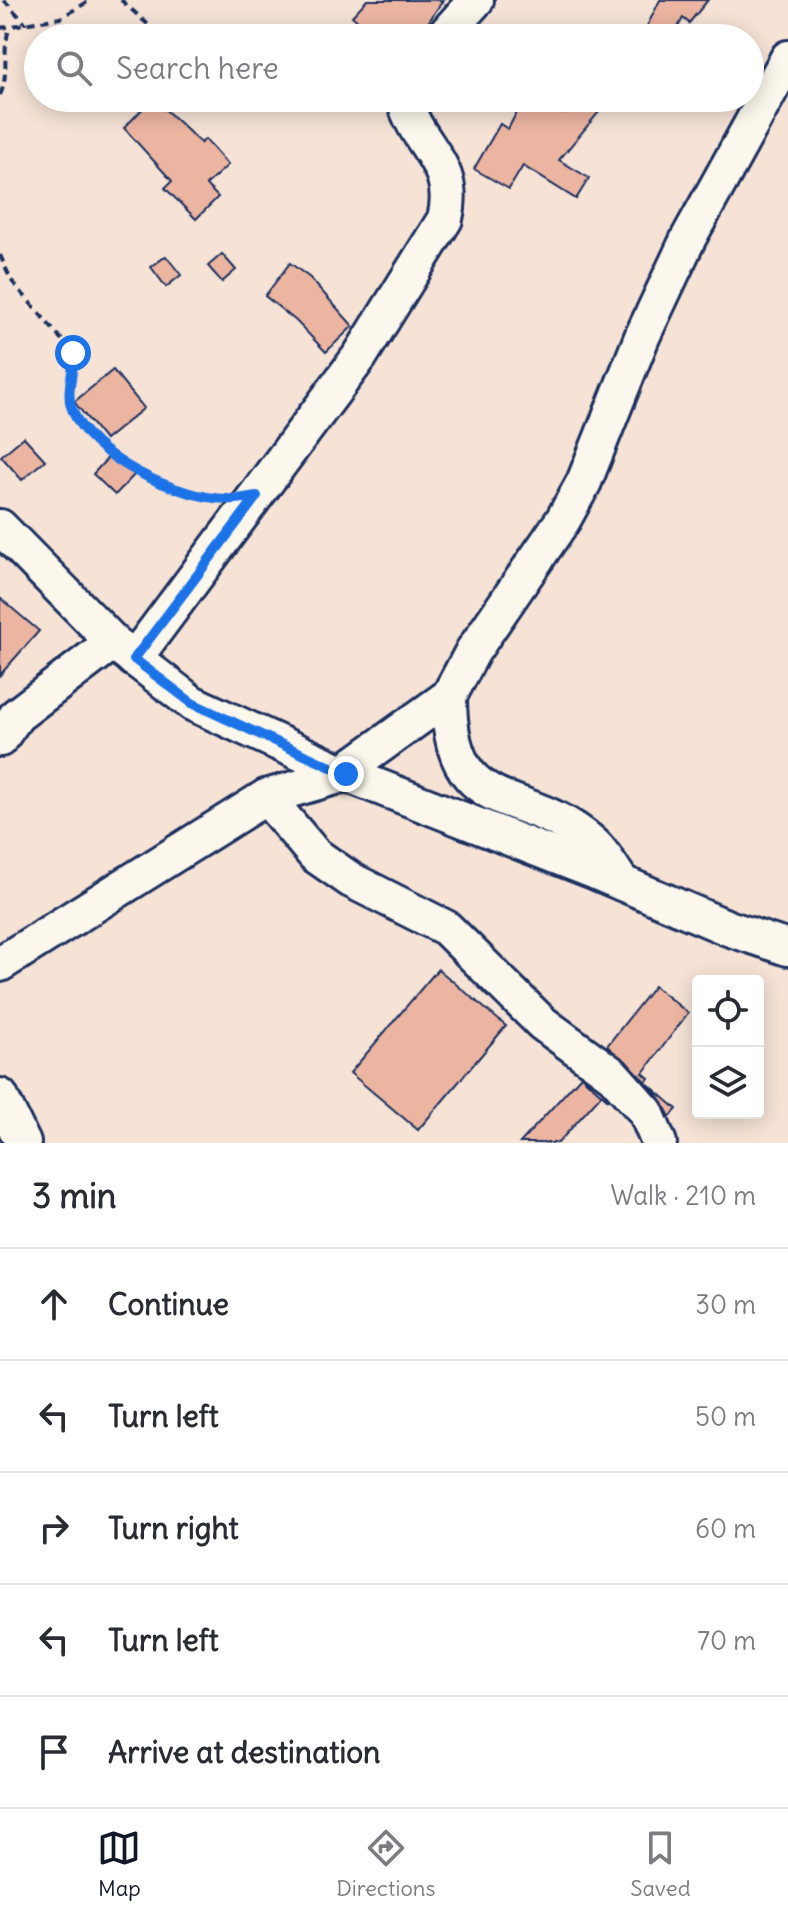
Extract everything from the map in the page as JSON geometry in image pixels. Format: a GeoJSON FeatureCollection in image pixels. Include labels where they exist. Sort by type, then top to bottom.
{"type":"FeatureCollection","features":[{"type":"Feature","properties":{"kind":"street"},"geometry":{"type":"LineString","coordinates":[[455,24],[476,0]]}},
{"type":"Feature","properties":{"kind":"street"},"geometry":{"type":"LineString","coordinates":[[764,101],[788,58]]}},
{"type":"Feature","properties":{"kind":"street"},"geometry":{"type":"LineString","coordinates":[[0,739],[17,715],[124,651],[257,496],[360,356],[445,219],[451,197],[448,180],[438,158],[408,112]]}},
{"type":"Feature","properties":{"kind":"street"},"geometry":{"type":"LineString","coordinates":[[0,964],[266,797],[344,774],[449,696],[473,651],[563,520],[584,482],[642,337],[689,237],[758,112]]}},
{"type":"Feature","properties":{"kind":"street"},"geometry":{"type":"LineString","coordinates":[[0,527],[124,651],[192,703],[344,774],[728,928],[788,948]]}},
{"type":"Feature","properties":{"kind":"street"},"geometry":{"type":"LineString","coordinates":[[449,696],[456,755],[472,781],[593,843],[622,883]]}},
{"type":"Feature","properties":{"kind":"street"},"geometry":{"type":"LineString","coordinates":[[266,797],[315,855],[351,880],[446,928],[542,1023],[613,1075],[646,1112],[659,1143]]}},
{"type":"Feature","properties":{"kind":"street"},"geometry":{"type":"LineString","coordinates":[[0,1096],[23,1143]]}},
{"type":"Feature","properties":{"kind":"path"},"geometry":{"type":"LineString","coordinates":[[4,0],[26,24],[60,18],[91,0]]}},
{"type":"Feature","properties":{"kind":"path"},"geometry":{"type":"LineString","coordinates":[[121,0],[148,24]]}},
{"type":"Feature","properties":{"kind":"path"},"geometry":{"type":"LineString","coordinates":[[0,28],[24,24]]}},
{"type":"Feature","properties":{"kind":"path"},"geometry":{"type":"LineString","coordinates":[[0,95],[4,86],[3,51],[10,27]]}},
{"type":"Feature","properties":{"kind":"path"},"geometry":{"type":"LineString","coordinates":[[0,255],[11,280],[73,353],[72,409],[91,440],[149,478],[170,486],[214,498],[257,496]]}},
{"type":"Feature","properties":{"kind":"building"},"geometry":{"type":"Polygon","coordinates":[[[367,0],[443,0],[427,24],[361,24],[352,16],[367,0]]]}},
{"type":"Feature","properties":{"kind":"building"},"geometry":{"type":"Polygon","coordinates":[[[660,0],[708,0],[689,23],[683,18],[680,24],[648,24],[660,0]]]}},
{"type":"Feature","properties":{"kind":"building"},"geometry":{"type":"Polygon","coordinates":[[[139,112],[168,112],[201,143],[205,139],[228,165],[206,185],[218,197],[196,219],[165,188],[172,181],[124,128],[139,112]]]}},
{"type":"Feature","properties":{"kind":"building"},"geometry":{"type":"Polygon","coordinates":[[[517,112],[599,112],[559,160],[589,178],[576,199],[523,166],[509,189],[474,169],[500,124],[508,129],[517,112]]]}},
{"type":"Feature","properties":{"kind":"building"},"geometry":{"type":"Polygon","coordinates":[[[222,254],[236,270],[222,282],[208,266],[222,254]]]}},
{"type":"Feature","properties":{"kind":"building"},"geometry":{"type":"Polygon","coordinates":[[[166,256],[181,275],[166,287],[151,267],[166,256]]]}},
{"type":"Feature","properties":{"kind":"building"},"geometry":{"type":"Polygon","coordinates":[[[290,263],[310,278],[353,326],[326,352],[296,321],[265,296],[290,263]]]}},
{"type":"Feature","properties":{"kind":"building"},"geometry":{"type":"Polygon","coordinates":[[[113,370],[144,408],[105,440],[74,402],[113,370]]]}},
{"type":"Feature","properties":{"kind":"building"},"geometry":{"type":"Polygon","coordinates":[[[24,437],[45,460],[22,480],[1,456],[24,437]]]}},
{"type":"Feature","properties":{"kind":"building"},"geometry":{"type":"Polygon","coordinates":[[[113,452],[136,473],[115,495],[93,474],[113,452]]]}},
{"type":"Feature","properties":{"kind":"building"},"geometry":{"type":"Polygon","coordinates":[[[0,598],[39,631],[0,675],[0,598]]]}},
{"type":"Feature","properties":{"kind":"building"},"geometry":{"type":"Polygon","coordinates":[[[438,969],[506,1026],[418,1130],[350,1073],[438,969]]]}},
{"type":"Feature","properties":{"kind":"building"},"geometry":{"type":"Polygon","coordinates":[[[654,986],[688,1013],[643,1073],[649,1078],[646,1082],[607,1046],[654,986]]]}},
{"type":"Feature","properties":{"kind":"building"},"geometry":{"type":"Polygon","coordinates":[[[581,1076],[602,1094],[558,1143],[520,1143],[581,1076]]]}},
{"type":"Feature","properties":{"kind":"building"},"geometry":{"type":"Polygon","coordinates":[[[647,1083],[677,1109],[670,1117],[661,1099],[647,1083]]]}},
{"type":"Feature","properties":{"kind":"route"},"geometry":{"type":"LineString","coordinates":[[73,353],[72,409],[91,440],[149,478],[170,486],[229,500],[257,496],[134,659],[192,703],[346,774]]}}]}
